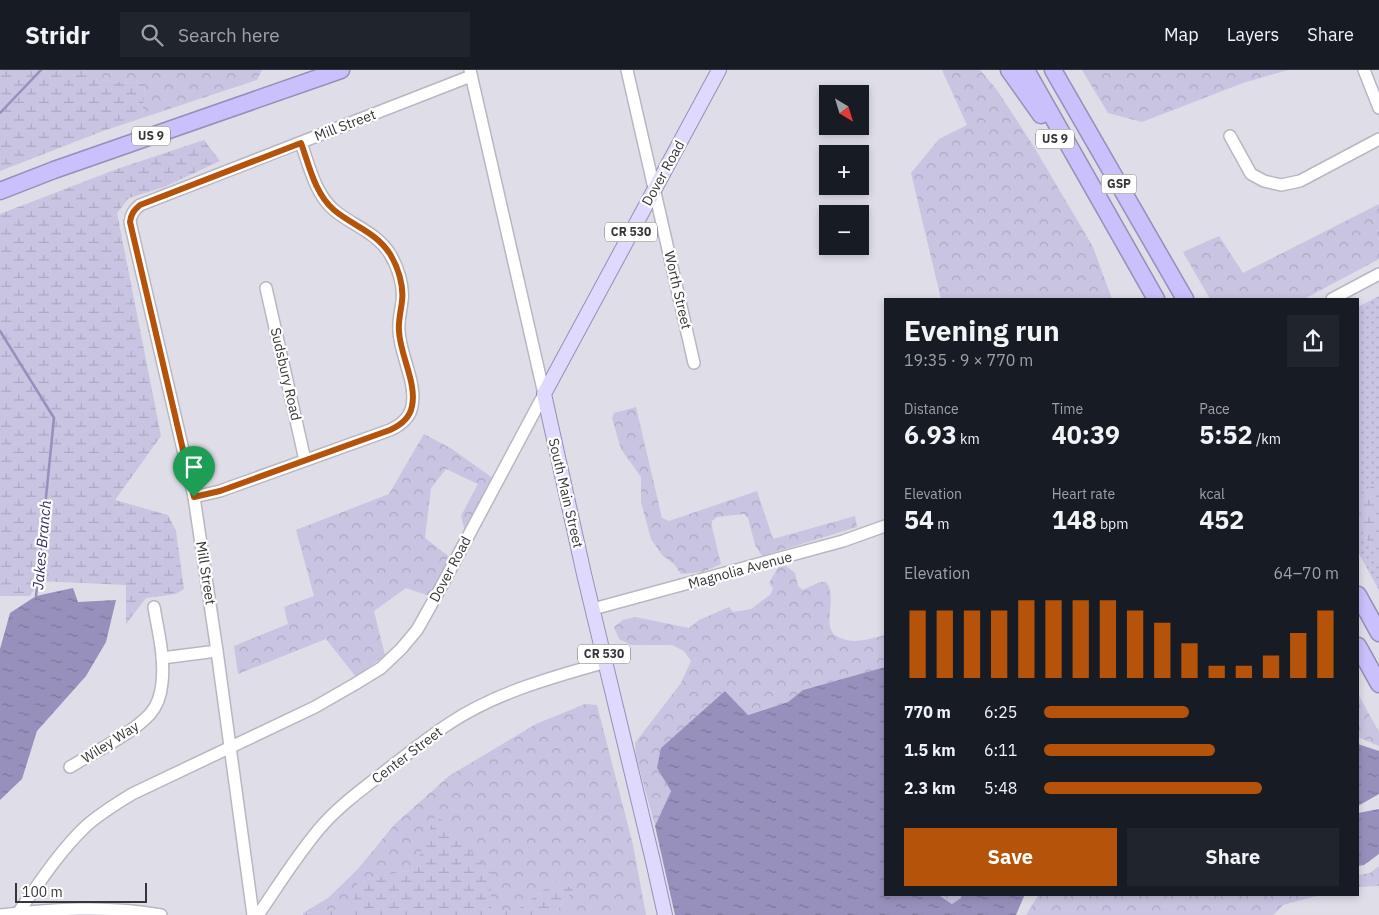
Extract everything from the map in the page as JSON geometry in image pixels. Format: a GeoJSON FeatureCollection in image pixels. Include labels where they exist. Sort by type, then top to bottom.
{"type":"FeatureCollection","features":[{"type":"Feature","properties":{"kind":"highway","name":"US 9"},"geometry":{"type":"LineString","coordinates":[[0,191],[54,170],[341,70]]}},
{"type":"Feature","properties":{"kind":"highway","name":"US 9"},"geometry":{"type":"LineString","coordinates":[[1009,70],[1042,117],[1079,180],[1102,206]]}},
{"type":"Feature","properties":{"kind":"highway","name":"GSP"},"geometry":{"type":"LineString","coordinates":[[1026,70],[1155,298]]}},
{"type":"Feature","properties":{"kind":"highway","name":"GSP"},"geometry":{"type":"LineString","coordinates":[[1053,70],[1184,298]]}},
{"type":"Feature","properties":{"kind":"highway"},"geometry":{"type":"LineString","coordinates":[[1359,597],[1379,633]]}},
{"type":"Feature","properties":{"kind":"highway"},"geometry":{"type":"LineString","coordinates":[[1359,648],[1379,684]]}},
{"type":"Feature","properties":{"kind":"main road","name":"Dover Road"},"geometry":{"type":"LineString","coordinates":[[544,394],[719,70]]}},
{"type":"Feature","properties":{"kind":"main road","name":"South Main Street"},"geometry":{"type":"LineString","coordinates":[[544,394],[664,915]]}},
{"type":"Feature","properties":{"kind":"street","name":"Worth Street"},"geometry":{"type":"LineString","coordinates":[[627,70],[694,363]]}},
{"type":"Feature","properties":{"kind":"street"},"geometry":{"type":"LineString","coordinates":[[1364,70],[1379,108]]}},
{"type":"Feature","properties":{"kind":"street","name":"Mill Street"},"geometry":{"type":"LineString","coordinates":[[253,915],[194,497],[130,217],[140,205],[301,143],[470,73]]}},
{"type":"Feature","properties":{"kind":"street","name":"South Main Street"},"geometry":{"type":"LineString","coordinates":[[470,73],[544,394]]}},
{"type":"Feature","properties":{"kind":"street"},"geometry":{"type":"LineString","coordinates":[[1230,136],[1251,174],[1264,182],[1281,186],[1300,180],[1379,139]]}},
{"type":"Feature","properties":{"kind":"street"},"geometry":{"type":"LineString","coordinates":[[194,497],[220,491],[390,430],[408,417],[411,410],[413,394],[399,332],[403,299],[396,265],[383,244],[375,236],[342,216],[327,202],[317,187],[301,143]]}},
{"type":"Feature","properties":{"kind":"street"},"geometry":{"type":"LineString","coordinates":[[1334,298],[1379,274]]}},
{"type":"Feature","properties":{"kind":"street","name":"Sudsbury Road"},"geometry":{"type":"LineString","coordinates":[[266,288],[305,460]]}},
{"type":"Feature","properties":{"kind":"street","name":"Dover Road"},"geometry":{"type":"LineString","coordinates":[[18,913],[66,848],[85,827],[107,810],[132,794],[315,707],[381,668],[401,649],[417,630],[440,589],[544,394]]}},
{"type":"Feature","properties":{"kind":"street","name":"Magnolia Avenue"},"geometry":{"type":"LineString","coordinates":[[593,609],[843,541],[884,526]]}},
{"type":"Feature","properties":{"kind":"street","name":"Wiley Way"},"geometry":{"type":"LineString","coordinates":[[70,767],[139,724],[151,713],[158,700],[162,683],[162,658],[154,607]]}},
{"type":"Feature","properties":{"kind":"street"},"geometry":{"type":"LineString","coordinates":[[162,658],[217,650]]}},
{"type":"Feature","properties":{"kind":"street","name":"Center Street"},"geometry":{"type":"LineString","coordinates":[[258,915],[298,856],[321,827],[348,801],[416,747],[451,722],[483,704],[555,677],[606,662]]}},
{"type":"Feature","properties":{"kind":"street"},"geometry":{"type":"LineString","coordinates":[[0,915],[73,908],[121,909],[161,915]]}},
{"type":"Feature","properties":{"kind":"green space"},"geometry":{"type":"Polygon","coordinates":[[[0,70],[97,70],[90,79],[145,84],[142,118],[0,171],[0,70]]]}},
{"type":"Feature","properties":{"kind":"green space"},"geometry":{"type":"Polygon","coordinates":[[[97,70],[262,70],[257,80],[142,118],[145,84],[89,79],[97,70]]]}},
{"type":"Feature","properties":{"kind":"green space"},"geometry":{"type":"Polygon","coordinates":[[[942,70],[980,70],[997,90],[1034,147],[1093,247],[1112,298],[941,298],[911,173],[939,139],[967,125],[942,70]]]}},
{"type":"Feature","properties":{"kind":"green space"},"geometry":{"type":"Polygon","coordinates":[[[1082,70],[1288,70],[1243,83],[1142,122],[1108,113],[1082,70]]]}},
{"type":"Feature","properties":{"kind":"green space"},"geometry":{"type":"Polygon","coordinates":[[[204,140],[220,161],[164,187],[129,198],[117,213],[161,436],[115,500],[168,515],[176,531],[184,589],[176,594],[146,598],[126,624],[126,585],[39,581],[30,596],[0,596],[0,214],[117,169],[204,140]]]}},
{"type":"Feature","properties":{"kind":"green space"},"geometry":{"type":"Polygon","coordinates":[[[1379,204],[1379,259],[1306,298],[1209,298],[1183,252],[1219,236],[1243,273],[1379,204]]]}},
{"type":"Feature","properties":{"kind":"green space"},"geometry":{"type":"Polygon","coordinates":[[[1379,296],[1379,479],[1359,498],[1359,306],[1379,296]]]}},
{"type":"Feature","properties":{"kind":"green space"},"geometry":{"type":"Polygon","coordinates":[[[636,407],[662,518],[669,521],[757,491],[773,539],[855,516],[857,527],[762,556],[755,545],[748,518],[744,514],[717,517],[712,521],[712,527],[721,564],[702,572],[681,574],[674,564],[662,555],[651,539],[641,502],[641,477],[621,449],[612,418],[614,413],[636,407]]]}},
{"type":"Feature","properties":{"kind":"green space"},"geometry":{"type":"Polygon","coordinates":[[[424,434],[452,449],[494,479],[465,532],[461,516],[478,484],[446,469],[431,488],[425,538],[452,559],[430,596],[406,588],[374,611],[385,655],[356,677],[326,639],[238,674],[234,646],[288,624],[284,607],[314,596],[296,530],[389,494],[424,434]]]}},
{"type":"Feature","properties":{"kind":"green space"},"geometry":{"type":"Polygon","coordinates":[[[1379,479],[1379,562],[1359,525],[1359,498],[1379,479]]]}},
{"type":"Feature","properties":{"kind":"green space"},"geometry":{"type":"Polygon","coordinates":[[[1359,525],[1379,562],[1379,590],[1359,554],[1359,525]]]}},
{"type":"Feature","properties":{"kind":"green space"},"geometry":{"type":"Polygon","coordinates":[[[785,565],[795,573],[798,586],[803,590],[820,582],[826,582],[831,595],[830,625],[835,635],[853,641],[884,635],[884,667],[803,690],[788,702],[747,715],[725,691],[657,768],[671,791],[655,826],[636,756],[635,743],[681,683],[691,661],[684,651],[672,645],[631,645],[619,639],[614,627],[623,620],[635,617],[689,628],[699,620],[729,607],[733,612],[751,609],[771,594],[773,588],[769,583],[779,566],[785,565]]]}},
{"type":"Feature","properties":{"kind":"green space"},"geometry":{"type":"Polygon","coordinates":[[[1359,696],[1379,732],[1379,746],[1359,737],[1359,696]]]}},
{"type":"Feature","properties":{"kind":"green space"},"geometry":{"type":"Polygon","coordinates":[[[585,704],[597,705],[633,845],[646,915],[553,915],[574,889],[555,881],[517,910],[490,910],[414,869],[358,882],[353,908],[303,913],[328,898],[357,870],[395,824],[449,776],[536,724],[585,704]]]}},
{"type":"Feature","properties":{"kind":"green space"},"geometry":{"type":"Polygon","coordinates":[[[436,814],[491,873],[491,910],[517,910],[555,881],[574,889],[553,915],[303,915],[303,913],[352,908],[358,882],[414,869],[436,814]]]}},
{"type":"Feature","properties":{"kind":"green space"},"geometry":{"type":"Polygon","coordinates":[[[1379,866],[1379,886],[1359,887],[1359,875],[1370,873],[1379,866]]]}},
{"type":"Feature","properties":{"kind":"green space"},"geometry":{"type":"Polygon","coordinates":[[[940,896],[961,896],[952,904],[940,896]]]}},
{"type":"Feature","properties":{"kind":"green space"},"geometry":{"type":"Polygon","coordinates":[[[1038,896],[1317,896],[1283,905],[1273,915],[1026,915],[1038,896]]]}},
{"type":"Feature","properties":{"kind":"water"},"geometry":{"type":"Polygon","coordinates":[[[73,588],[78,602],[116,600],[106,642],[86,676],[37,731],[22,779],[0,800],[0,649],[10,613],[36,596],[73,588]]]}},
{"type":"Feature","properties":{"kind":"water"},"geometry":{"type":"Polygon","coordinates":[[[884,667],[884,896],[940,896],[952,904],[961,896],[1024,896],[1016,915],[675,915],[655,826],[671,791],[657,768],[661,748],[725,691],[748,715],[788,702],[803,690],[884,667]]]}},
{"type":"Feature","properties":{"kind":"water"},"geometry":{"type":"Polygon","coordinates":[[[1359,744],[1379,751],[1379,794],[1359,805],[1359,744]]]}},
{"type":"Feature","properties":{"kind":"water"},"geometry":{"type":"Polygon","coordinates":[[[1379,809],[1379,854],[1364,865],[1359,866],[1359,813],[1379,809]]]}},
{"type":"Feature","properties":{"kind":"waterway","name":"Jakes Branch"},"geometry":{"type":"LineString","coordinates":[[0,113],[41,70]]}},
{"type":"Feature","properties":{"kind":"waterway","name":"Jakes Branch"},"geometry":{"type":"LineString","coordinates":[[0,331],[54,418],[36,596]]}},
{"type":"Feature","properties":{"kind":"route"},"geometry":{"type":"LineString","coordinates":[[301,143],[321,195],[334,210],[375,236],[383,244],[396,265],[403,299],[399,332],[413,394],[411,410],[408,417],[390,430],[220,491],[194,497],[130,217],[140,205],[301,143]]}}]}
